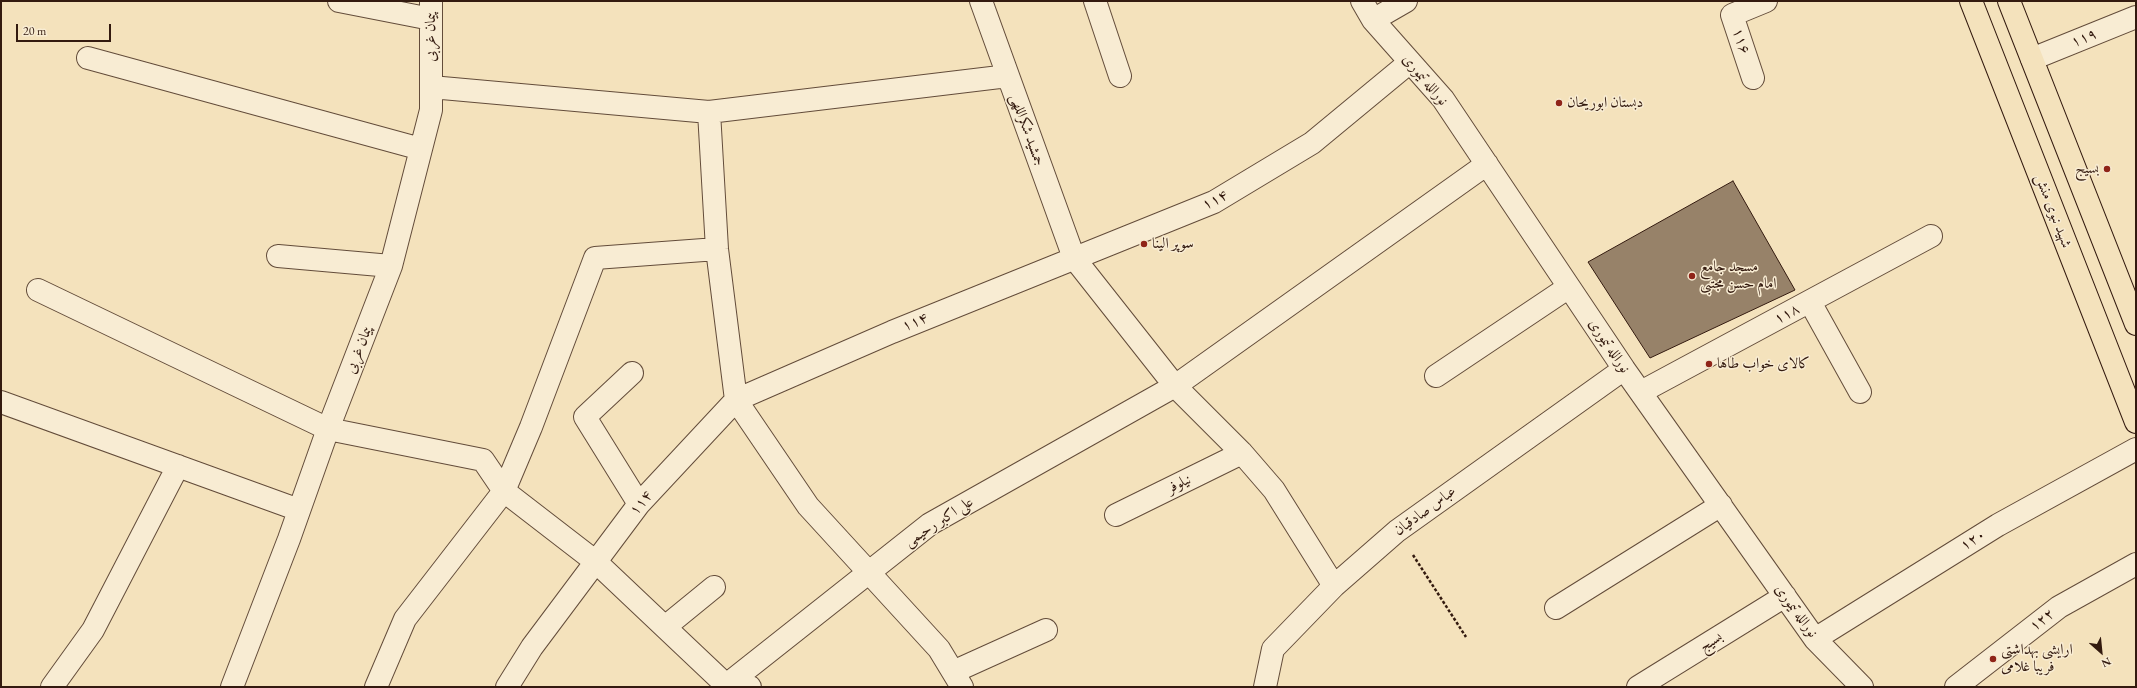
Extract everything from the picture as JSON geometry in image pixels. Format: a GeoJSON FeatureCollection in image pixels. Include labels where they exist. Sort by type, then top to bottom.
{"type":"FeatureCollection","features":[{"type":"Feature","properties":{"kind":"main road","name":"شهید نبوی منش"},"geometry":{"type":"LineString","coordinates":[[1971,1],[2136,422]]}},
{"type":"Feature","properties":{"kind":"main road"},"geometry":{"type":"LineString","coordinates":[[2009,1],[2136,324]]}},
{"type":"Feature","properties":{"kind":"street"},"geometry":{"type":"LineString","coordinates":[[339,1],[431,10]]}},
{"type":"Feature","properties":{"kind":"street","name":"جمشید شکراللهی"},"geometry":{"type":"LineString","coordinates":[[981,1],[1074,258],[1174,386],[1242,453],[1274,490],[1334,586]]}},
{"type":"Feature","properties":{"kind":"street"},"geometry":{"type":"LineString","coordinates":[[1095,1],[1120,76]]}},
{"type":"Feature","properties":{"kind":"street","name":"نورالله تیموری"},"geometry":{"type":"LineString","coordinates":[[1362,1],[1373,20],[1443,99],[1624,369],[1642,392],[1815,639],[1862,687]]}},
{"type":"Feature","properties":{"kind":"street"},"geometry":{"type":"LineString","coordinates":[[1373,20],[1406,1]]}},
{"type":"Feature","properties":{"kind":"street","name":"۱۱۶"},"geometry":{"type":"LineString","coordinates":[[1753,78],[1732,15],[1766,1]]}},
{"type":"Feature","properties":{"kind":"street","name":"پیمان غربی"},"geometry":{"type":"LineString","coordinates":[[232,687],[328,429],[391,266],[431,110],[431,10]]}},
{"type":"Feature","properties":{"kind":"street","name":"۱۱۹"},"geometry":{"type":"LineString","coordinates":[[2032,59],[2136,17]]}},
{"type":"Feature","properties":{"kind":"street"},"geometry":{"type":"LineString","coordinates":[[88,58],[421,149]]}},
{"type":"Feature","properties":{"kind":"street","name":"۱۱۴"},"geometry":{"type":"LineString","coordinates":[[507,687],[532,647],[639,504],[736,400],[892,332],[1214,202],[1312,143],[1410,62]]}},
{"type":"Feature","properties":{"kind":"street"},"geometry":{"type":"LineString","coordinates":[[431,87],[709,112],[1008,76]]}},
{"type":"Feature","properties":{"kind":"street"},"geometry":{"type":"LineString","coordinates":[[709,112],[717,249],[736,400],[808,506],[939,649],[957,680],[1046,630]]}},
{"type":"Feature","properties":{"kind":"street","name":"علی اکبر رحیمی"},"geometry":{"type":"LineString","coordinates":[[725,686],[867,572],[930,524],[1174,386],[1487,164]]}},
{"type":"Feature","properties":{"kind":"street","name":"۱۱۸"},"geometry":{"type":"LineString","coordinates":[[1642,392],[1931,236]]}},
{"type":"Feature","properties":{"kind":"street"},"geometry":{"type":"LineString","coordinates":[[376,687],[405,619],[504,491],[531,427],[595,258],[717,249]]}},
{"type":"Feature","properties":{"kind":"street"},"geometry":{"type":"LineString","coordinates":[[278,256],[391,266]]}},
{"type":"Feature","properties":{"kind":"street"},"geometry":{"type":"LineString","coordinates":[[1436,376],[1569,287]]}},
{"type":"Feature","properties":{"kind":"street"},"geometry":{"type":"LineString","coordinates":[[38,290],[328,429],[483,460],[504,491],[596,562],[725,686],[750,687]]}},
{"type":"Feature","properties":{"kind":"street"},"geometry":{"type":"LineString","coordinates":[[1810,302],[1860,392]]}},
{"type":"Feature","properties":{"kind":"street","name":"عباس صادقیان"},"geometry":{"type":"LineString","coordinates":[[1265,687],[1273,649],[1334,586],[1397,531],[1624,369]]}},
{"type":"Feature","properties":{"kind":"street"},"geometry":{"type":"LineString","coordinates":[[632,373],[585,417],[639,504]]}},
{"type":"Feature","properties":{"kind":"street"},"geometry":{"type":"LineString","coordinates":[[1,402],[299,510]]}},
{"type":"Feature","properties":{"kind":"street","name":"۱۲۰"},"geometry":{"type":"LineString","coordinates":[[1815,639],[1998,525],[2136,449]]}},
{"type":"Feature","properties":{"kind":"street","name":"نیلوفر"},"geometry":{"type":"LineString","coordinates":[[1116,515],[1242,453]]}},
{"type":"Feature","properties":{"kind":"street"},"geometry":{"type":"LineString","coordinates":[[52,687],[93,630],[178,466]]}},
{"type":"Feature","properties":{"kind":"street"},"geometry":{"type":"LineString","coordinates":[[1556,608],[1721,506]]}},
{"type":"Feature","properties":{"kind":"street","name":"۱۲۲"},"geometry":{"type":"LineString","coordinates":[[1956,687],[2059,607],[2136,564]]}},
{"type":"Feature","properties":{"kind":"street"},"geometry":{"type":"LineString","coordinates":[[665,627],[714,587]]}},
{"type":"Feature","properties":{"kind":"street","name":"بسیج"},"geometry":{"type":"LineString","coordinates":[[1638,687],[1785,596]]}},
{"type":"Feature","properties":{"kind":"path"},"geometry":{"type":"LineString","coordinates":[[1397,531],[1466,637]]}},
{"type":"Feature","properties":{"kind":"building","name":"مسجد جامع امام حسن مجتبی"},"geometry":{"type":"Polygon","coordinates":[[[1733,181],[1795,290],[1650,358],[1588,262],[1733,181]]]}},
{"type":"Feature","properties":{"kind":"place","name":"دبستان ابوریحان"},"geometry":{"type":"Point","coordinates":[1559,103]}},
{"type":"Feature","properties":{"kind":"place","name":"بسیج"},"geometry":{"type":"Point","coordinates":[2107,169]}},
{"type":"Feature","properties":{"kind":"place","name":"سوپر الینا"},"geometry":{"type":"Point","coordinates":[1144,244]}},
{"type":"Feature","properties":{"kind":"place","name":"مسجد جامع امام حسن مجتبی"},"geometry":{"type":"Point","coordinates":[1692,276]}},
{"type":"Feature","properties":{"kind":"place","name":"کالای خواب طاها"},"geometry":{"type":"Point","coordinates":[1709,364]}},
{"type":"Feature","properties":{"kind":"place","name":"ارایشی بهداشتی فریبا غلامی"},"geometry":{"type":"Point","coordinates":[1993,659]}}]}
